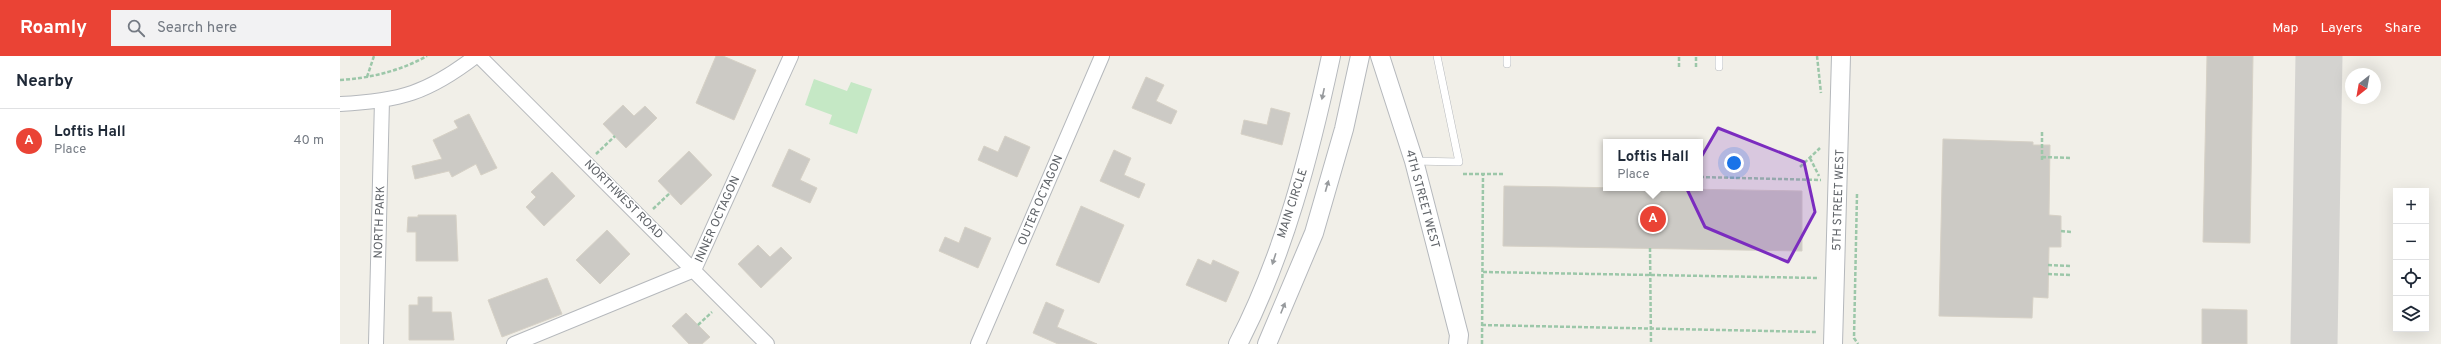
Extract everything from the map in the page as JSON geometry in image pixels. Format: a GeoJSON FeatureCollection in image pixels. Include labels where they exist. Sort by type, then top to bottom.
{"type":"FeatureCollection","features":[{"type":"Feature","properties":{"kind":"street"},"geometry":{"type":"LineString","coordinates":[[340,104],[382,100],[418,92],[453,73],[478,56]]}},
{"type":"Feature","properties":{"kind":"street","name":"NORTHWEST ROAD"},"geometry":{"type":"LineString","coordinates":[[478,56],[643,218],[766,344]]}},
{"type":"Feature","properties":{"kind":"street","name":"INNER OCTAGON"},"geometry":{"type":"LineString","coordinates":[[514,344],[694,270],[791,56]]}},
{"type":"Feature","properties":{"kind":"street","name":"OUTER OCTAGON"},"geometry":{"type":"LineString","coordinates":[[978,344],[1102,56]]}},
{"type":"Feature","properties":{"kind":"street","name":"MAIN CIRCLE"},"geometry":{"type":"LineString","coordinates":[[1238,344],[1270,273],[1300,183],[1332,56]]}},
{"type":"Feature","properties":{"kind":"street"},"geometry":{"type":"LineString","coordinates":[[1267,344],[1314,233],[1344,129],[1360,56]]}},
{"type":"Feature","properties":{"kind":"street","name":"4TH STREET WEST"},"geometry":{"type":"LineString","coordinates":[[1380,56],[1414,161],[1459,335],[1458,344]]}},
{"type":"Feature","properties":{"kind":"street","name":"5TH STREET WEST"},"geometry":{"type":"LineString","coordinates":[[1828,338],[1841,56]]}},
{"type":"Feature","properties":{"kind":"street","name":"NORTH PARK"},"geometry":{"type":"LineString","coordinates":[[376,344],[382,100]]}},
{"type":"Feature","properties":{"kind":"lane"},"geometry":{"type":"LineString","coordinates":[[1414,161],[1459,162],[1438,56]]}},
{"type":"Feature","properties":{"kind":"lane"},"geometry":{"type":"LineString","coordinates":[[1507,56],[1507,64]]}},
{"type":"Feature","properties":{"kind":"lane"},"geometry":{"type":"LineString","coordinates":[[1719,56],[1719,68]]}},
{"type":"Feature","properties":{"kind":"path"},"geometry":{"type":"LineString","coordinates":[[367,78],[374,56]]}},
{"type":"Feature","properties":{"kind":"path"},"geometry":{"type":"LineString","coordinates":[[340,80],[367,78],[404,68],[427,56]]}},
{"type":"Feature","properties":{"kind":"path"},"geometry":{"type":"LineString","coordinates":[[1679,56],[1679,67]]}},
{"type":"Feature","properties":{"kind":"path"},"geometry":{"type":"LineString","coordinates":[[1696,56],[1696,67]]}},
{"type":"Feature","properties":{"kind":"path"},"geometry":{"type":"LineString","coordinates":[[1817,56],[1821,98]]}},
{"type":"Feature","properties":{"kind":"path"},"geometry":{"type":"LineString","coordinates":[[2042,131],[2042,158],[2072,158]]}},
{"type":"Feature","properties":{"kind":"path"},"geometry":{"type":"LineString","coordinates":[[587,163],[615,136]]}},
{"type":"Feature","properties":{"kind":"path"},"geometry":{"type":"LineString","coordinates":[[1800,167],[1820,149],[1820,141]]}},
{"type":"Feature","properties":{"kind":"path"},"geometry":{"type":"LineString","coordinates":[[2052,152],[2052,157]]}},
{"type":"Feature","properties":{"kind":"path"},"geometry":{"type":"LineString","coordinates":[[1810,158],[1821,180],[1825,183]]}},
{"type":"Feature","properties":{"kind":"path"},"geometry":{"type":"LineString","coordinates":[[1455,174],[1503,174]]}},
{"type":"Feature","properties":{"kind":"path"},"geometry":{"type":"LineString","coordinates":[[1482,344],[1483,174]]}},
{"type":"Feature","properties":{"kind":"path"},"geometry":{"type":"LineString","coordinates":[[1703,177],[1821,180]]}},
{"type":"Feature","properties":{"kind":"path"},"geometry":{"type":"LineString","coordinates":[[1857,189],[1854,338],[1858,344]]}},
{"type":"Feature","properties":{"kind":"path"},"geometry":{"type":"LineString","coordinates":[[643,218],[670,193]]}},
{"type":"Feature","properties":{"kind":"path"},"geometry":{"type":"LineString","coordinates":[[2061,231],[2071,232]]}},
{"type":"Feature","properties":{"kind":"path"},"geometry":{"type":"LineString","coordinates":[[1650,248],[1651,344]]}},
{"type":"Feature","properties":{"kind":"path"},"geometry":{"type":"LineString","coordinates":[[2048,265],[2070,266]]}},
{"type":"Feature","properties":{"kind":"path"},"geometry":{"type":"LineString","coordinates":[[1483,272],[1823,278]]}},
{"type":"Feature","properties":{"kind":"path"},"geometry":{"type":"LineString","coordinates":[[2048,274],[2070,275]]}},
{"type":"Feature","properties":{"kind":"path"},"geometry":{"type":"LineString","coordinates":[[1482,326],[1651,329],[1828,338]]}},
{"type":"Feature","properties":{"kind":"highlighted area"},"geometry":{"type":"Polygon","coordinates":[[[1718,128],[1804,162],[1815,212],[1788,262],[1705,227],[1685,185],[1718,128]]]}},
{"type":"Feature","properties":{"kind":"green space"},"geometry":{"type":"Polygon","coordinates":[[[814,79],[847,91],[851,82],[872,89],[857,134],[829,124],[832,115],[805,105],[814,79]]]}},
{"type":"Feature","properties":{"kind":"building"},"geometry":{"type":"Polygon","coordinates":[[[716,56],[723,56],[756,70],[734,120],[696,103],[716,56]]]}},
{"type":"Feature","properties":{"kind":"building"},"geometry":{"type":"Polygon","coordinates":[[[2207,56],[2253,56],[2250,243],[2203,242],[2207,56]]]}},
{"type":"Feature","properties":{"kind":"building"},"geometry":{"type":"Polygon","coordinates":[[[1146,77],[1164,85],[1156,101],[1177,111],[1171,124],[1132,108],[1146,77]]]}},
{"type":"Feature","properties":{"kind":"building"},"geometry":{"type":"Polygon","coordinates":[[[623,105],[634,116],[645,106],[657,118],[626,148],[603,124],[623,105]]]}},
{"type":"Feature","properties":{"kind":"building"},"geometry":{"type":"Polygon","coordinates":[[[1271,108],[1290,113],[1282,145],[1241,134],[1244,120],[1267,125],[1271,108]]]}},
{"type":"Feature","properties":{"kind":"building"},"geometry":{"type":"Polygon","coordinates":[[[469,114],[497,168],[481,175],[476,164],[452,177],[449,171],[415,179],[412,166],[442,159],[433,140],[458,128],[454,121],[469,114]]]}},
{"type":"Feature","properties":{"kind":"building"},"geometry":{"type":"Polygon","coordinates":[[[1005,136],[1030,147],[1017,177],[978,160],[984,146],[998,152],[1005,136]]]}},
{"type":"Feature","properties":{"kind":"building"},"geometry":{"type":"Polygon","coordinates":[[[1943,139],[2033,142],[2033,145],[2050,145],[2049,215],[2061,216],[2061,247],[2049,247],[2048,298],[2033,297],[2032,318],[1939,316],[1943,139]]]}},
{"type":"Feature","properties":{"kind":"building"},"geometry":{"type":"Polygon","coordinates":[[[789,149],[810,159],[800,180],[817,188],[810,203],[772,186],[789,149]]]}},
{"type":"Feature","properties":{"kind":"building"},"geometry":{"type":"Polygon","coordinates":[[[1114,150],[1131,158],[1124,175],[1145,184],[1139,198],[1100,181],[1114,150]]]}},
{"type":"Feature","properties":{"kind":"building"},"geometry":{"type":"Polygon","coordinates":[[[689,151],[712,175],[681,205],[658,181],[689,151]]]}},
{"type":"Feature","properties":{"kind":"building"},"geometry":{"type":"Polygon","coordinates":[[[552,172],[575,196],[544,226],[526,207],[536,197],[531,192],[552,172]]]}},
{"type":"Feature","properties":{"kind":"building"},"geometry":{"type":"Polygon","coordinates":[[[1504,186],[1603,188],[1603,191],[1703,191],[1703,189],[1802,191],[1802,251],[1503,246],[1504,186]]]}},
{"type":"Feature","properties":{"kind":"building"},"geometry":{"type":"Polygon","coordinates":[[[1081,206],[1124,225],[1099,283],[1056,265],[1081,206]]]}},
{"type":"Feature","properties":{"kind":"building"},"geometry":{"type":"Polygon","coordinates":[[[418,215],[456,215],[458,261],[416,261],[416,232],[407,232],[408,217],[418,217],[418,215]]]}},
{"type":"Feature","properties":{"kind":"building"},"geometry":{"type":"Polygon","coordinates":[[[965,227],[991,238],[978,268],[939,251],[945,237],[959,243],[965,227]]]}},
{"type":"Feature","properties":{"kind":"building"},"geometry":{"type":"Polygon","coordinates":[[[607,230],[630,254],[600,284],[576,260],[607,230]]]}},
{"type":"Feature","properties":{"kind":"building"},"geometry":{"type":"Polygon","coordinates":[[[758,245],[770,257],[781,247],[792,258],[761,288],[738,264],[758,245]]]}},
{"type":"Feature","properties":{"kind":"building"},"geometry":{"type":"Polygon","coordinates":[[[1198,259],[1211,265],[1213,260],[1239,272],[1226,302],[1186,285],[1198,259]]]}},
{"type":"Feature","properties":{"kind":"building"},"geometry":{"type":"Polygon","coordinates":[[[547,278],[562,314],[502,337],[488,300],[547,278]]]}},
{"type":"Feature","properties":{"kind":"building"},"geometry":{"type":"Polygon","coordinates":[[[418,297],[432,297],[432,312],[451,312],[454,340],[409,340],[409,305],[418,305],[418,297]]]}},
{"type":"Feature","properties":{"kind":"building"},"geometry":{"type":"Polygon","coordinates":[[[1046,302],[1064,310],[1057,327],[1097,344],[1058,344],[1033,333],[1046,302]]]}},
{"type":"Feature","properties":{"kind":"building"},"geometry":{"type":"Polygon","coordinates":[[[2202,309],[2247,310],[2247,344],[2202,344],[2202,309]]]}},
{"type":"Feature","properties":{"kind":"building"},"geometry":{"type":"Polygon","coordinates":[[[686,313],[710,337],[702,344],[689,344],[672,326],[686,313]]]}},
{"type":"Feature","properties":{"kind":"taxiway"},"geometry":{"type":"LineString","coordinates":[[2314,344],[2319,56]]}},
{"type":"Feature","properties":{"kind":"place","name":"Loftis Hall"},"geometry":{"type":"Point","coordinates":[1653,219]}}]}
